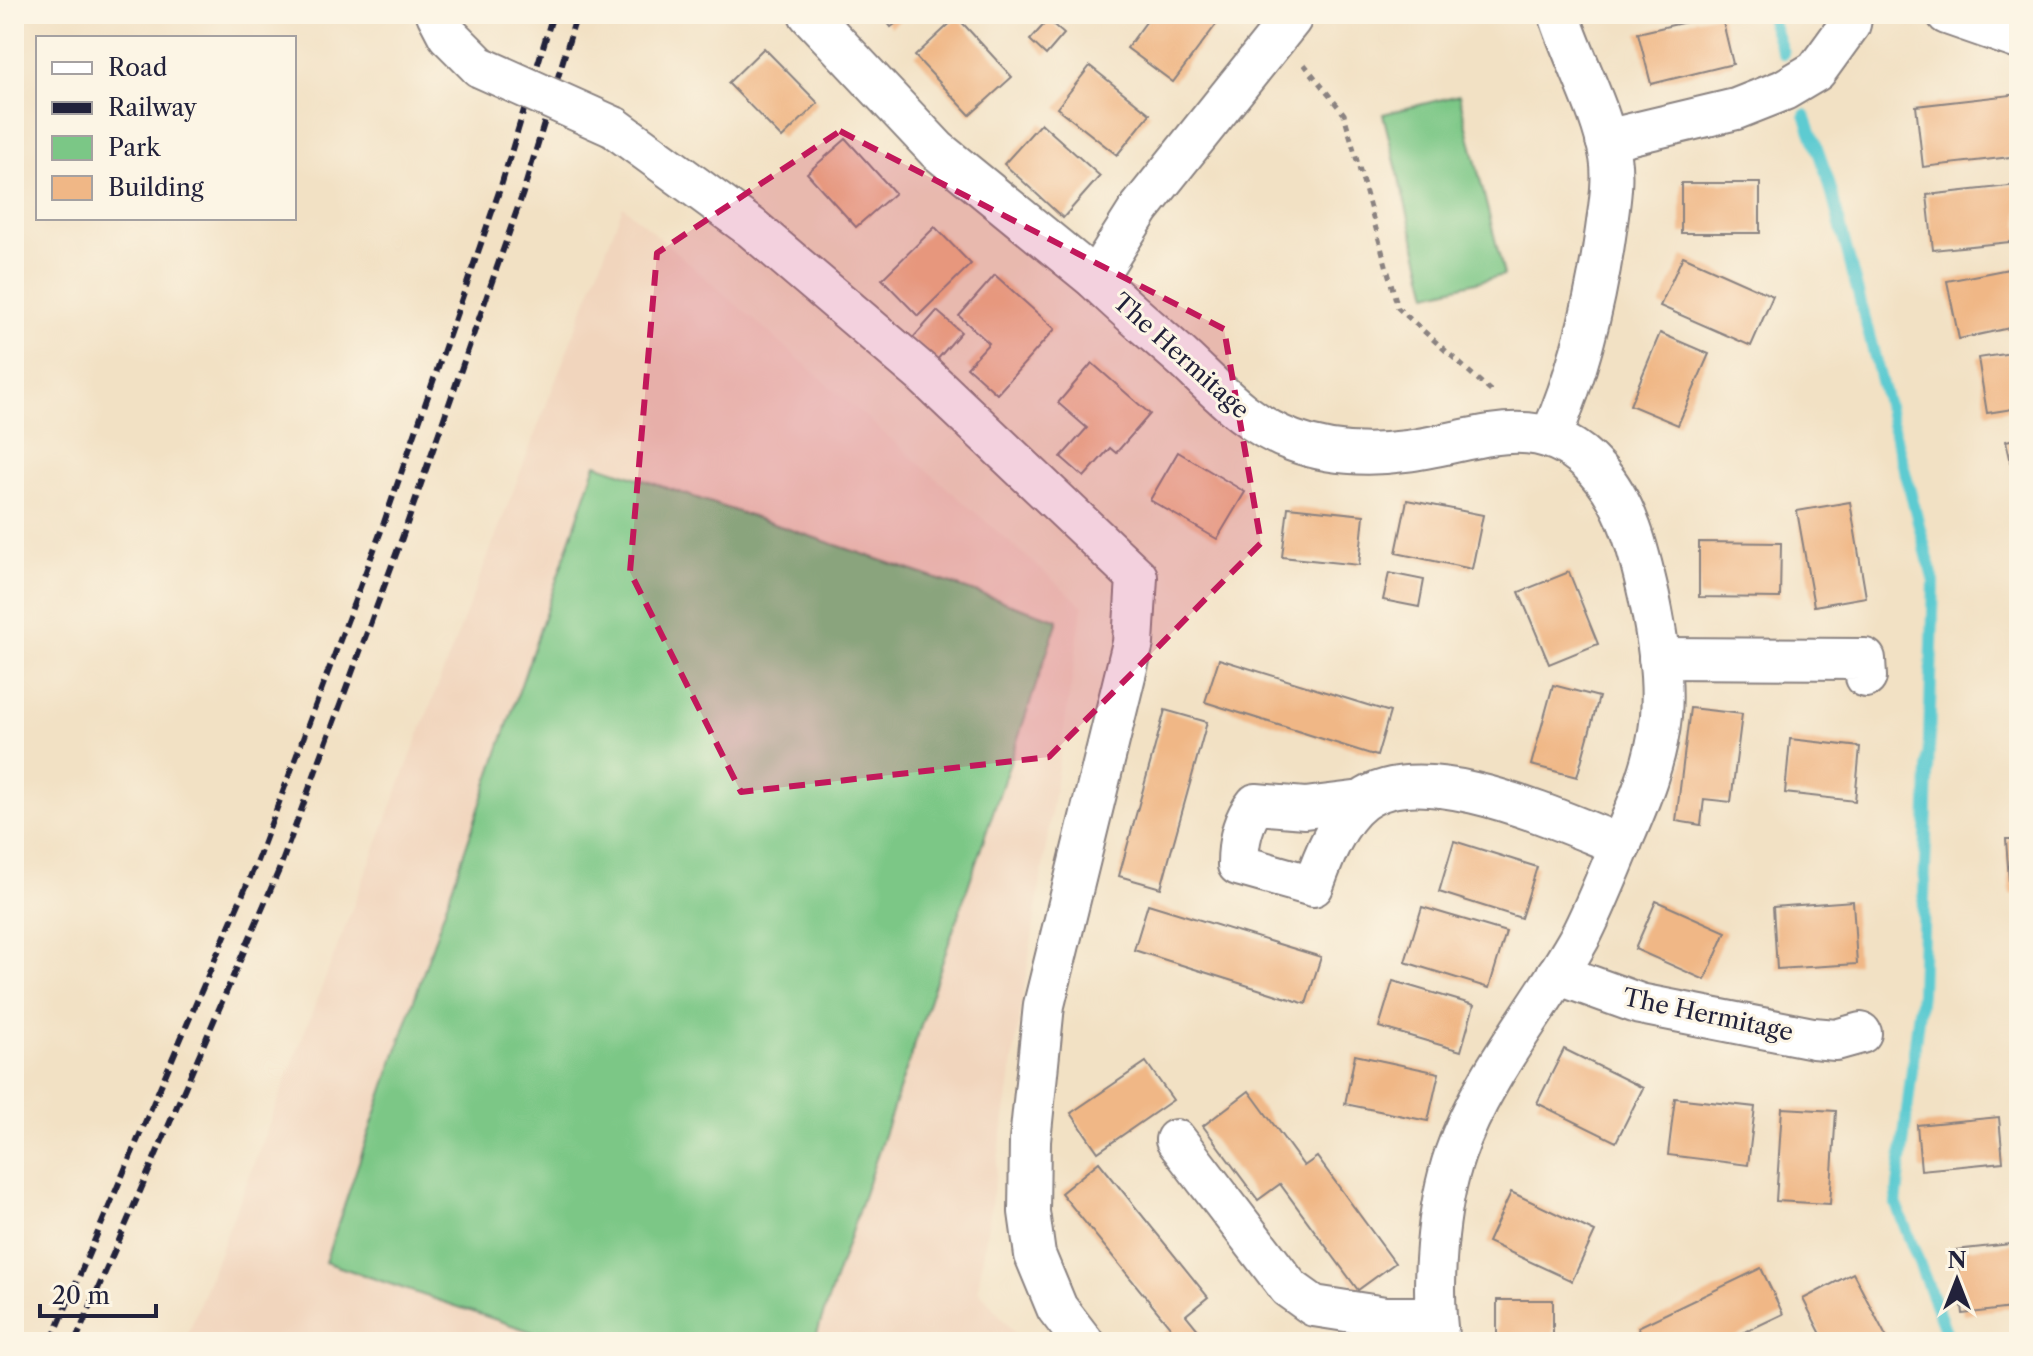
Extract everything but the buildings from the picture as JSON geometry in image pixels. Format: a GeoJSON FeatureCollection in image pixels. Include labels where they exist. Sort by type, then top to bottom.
{"type":"FeatureCollection","features":[{"type":"Feature","properties":{"kind":"street"},"geometry":{"type":"LineString","coordinates":[[437,14],[448,35],[480,67],[614,127],[752,228],[885,342],[1137,577],[1133,643],[1044,1005],[1030,1141],[1029,1212],[1035,1255],[1057,1308],[1083,1342]]}},
{"type":"Feature","properties":{"kind":"street","name":"The Hermitage"},"geometry":{"type":"LineString","coordinates":[[809,14],[937,150],[1095,279],[1243,416],[1294,442],[1349,454],[1406,451],[1475,436],[1538,434]]}},
{"type":"Feature","properties":{"kind":"street"},"geometry":{"type":"LineString","coordinates":[[1176,1140],[1289,1288],[1314,1306],[1385,1317],[1437,1330],[1441,1224],[1455,1154],[1494,1075],[1581,934],[1621,845],[1654,755],[1661,717],[1659,658],[1655,625],[1632,531],[1598,471],[1538,434],[1574,383],[1597,293],[1609,208],[1611,160],[1606,140],[1559,14]]}},
{"type":"Feature","properties":{"kind":"street"},"geometry":{"type":"LineString","coordinates":[[1606,140],[1736,109],[1784,90],[1816,71],[1850,24],[1852,14]]}},
{"type":"Feature","properties":{"kind":"street"},"geometry":{"type":"LineString","coordinates":[[1947,14],[2019,39]]}},
{"type":"Feature","properties":{"kind":"street","name":"The Hermitage"},"geometry":{"type":"LineString","coordinates":[[1095,279],[1140,208],[1288,20]]}},
{"type":"Feature","properties":{"kind":"street"},"geometry":{"type":"LineString","coordinates":[[1659,658],[1865,659],[1866,677]]}},
{"type":"Feature","properties":{"kind":"street"},"geometry":{"type":"LineString","coordinates":[[1362,801],[1402,786],[1442,786],[1551,817],[1621,845]]}},
{"type":"Feature","properties":{"kind":"street","name":"The Hermitage"},"geometry":{"type":"LineString","coordinates":[[1557,974],[1640,1004],[1813,1038],[1836,1040],[1861,1033]]}},
{"type":"Feature","properties":{"kind":"path"},"geometry":{"type":"LineString","coordinates":[[1288,20],[1344,114],[1398,308],[1538,434]]}},
{"type":"Feature","properties":{"kind":"highlighted area"},"geometry":{"type":"Polygon","coordinates":[[[840,131],[1224,329],[1261,543],[1049,757],[741,792],[630,572],[657,253],[840,131]]]}},
{"type":"Feature","properties":{"kind":"shaded area"},"geometry":{"type":"Polygon","coordinates":[[[623,206],[1083,606],[978,1289],[1022,1342],[185,1342],[623,206]]]}},
{"type":"Feature","properties":{"kind":"green space"},"geometry":{"type":"Polygon","coordinates":[[[1459,95],[1504,275],[1428,294],[1383,114],[1459,95]]]}},
{"type":"Feature","properties":{"kind":"green space"},"geometry":{"type":"Polygon","coordinates":[[[596,464],[1058,620],[814,1342],[562,1342],[325,1262],[596,464]]]}},
{"type":"Feature","properties":{"kind":"waterway"},"geometry":{"type":"LineString","coordinates":[[1769,14],[1783,53]]}},
{"type":"Feature","properties":{"kind":"waterway"},"geometry":{"type":"LineString","coordinates":[[1805,115],[1828,179],[1934,582],[1921,993],[1896,1204],[1950,1342]]}},
{"type":"Feature","properties":{"kind":"railway"},"geometry":{"type":"LineString","coordinates":[[51,1342],[257,861],[381,531],[501,186],[553,14]]}},
{"type":"Feature","properties":{"kind":"railway"},"geometry":{"type":"LineString","coordinates":[[75,1342],[279,870],[402,538],[523,193],[577,14]]}}]}
